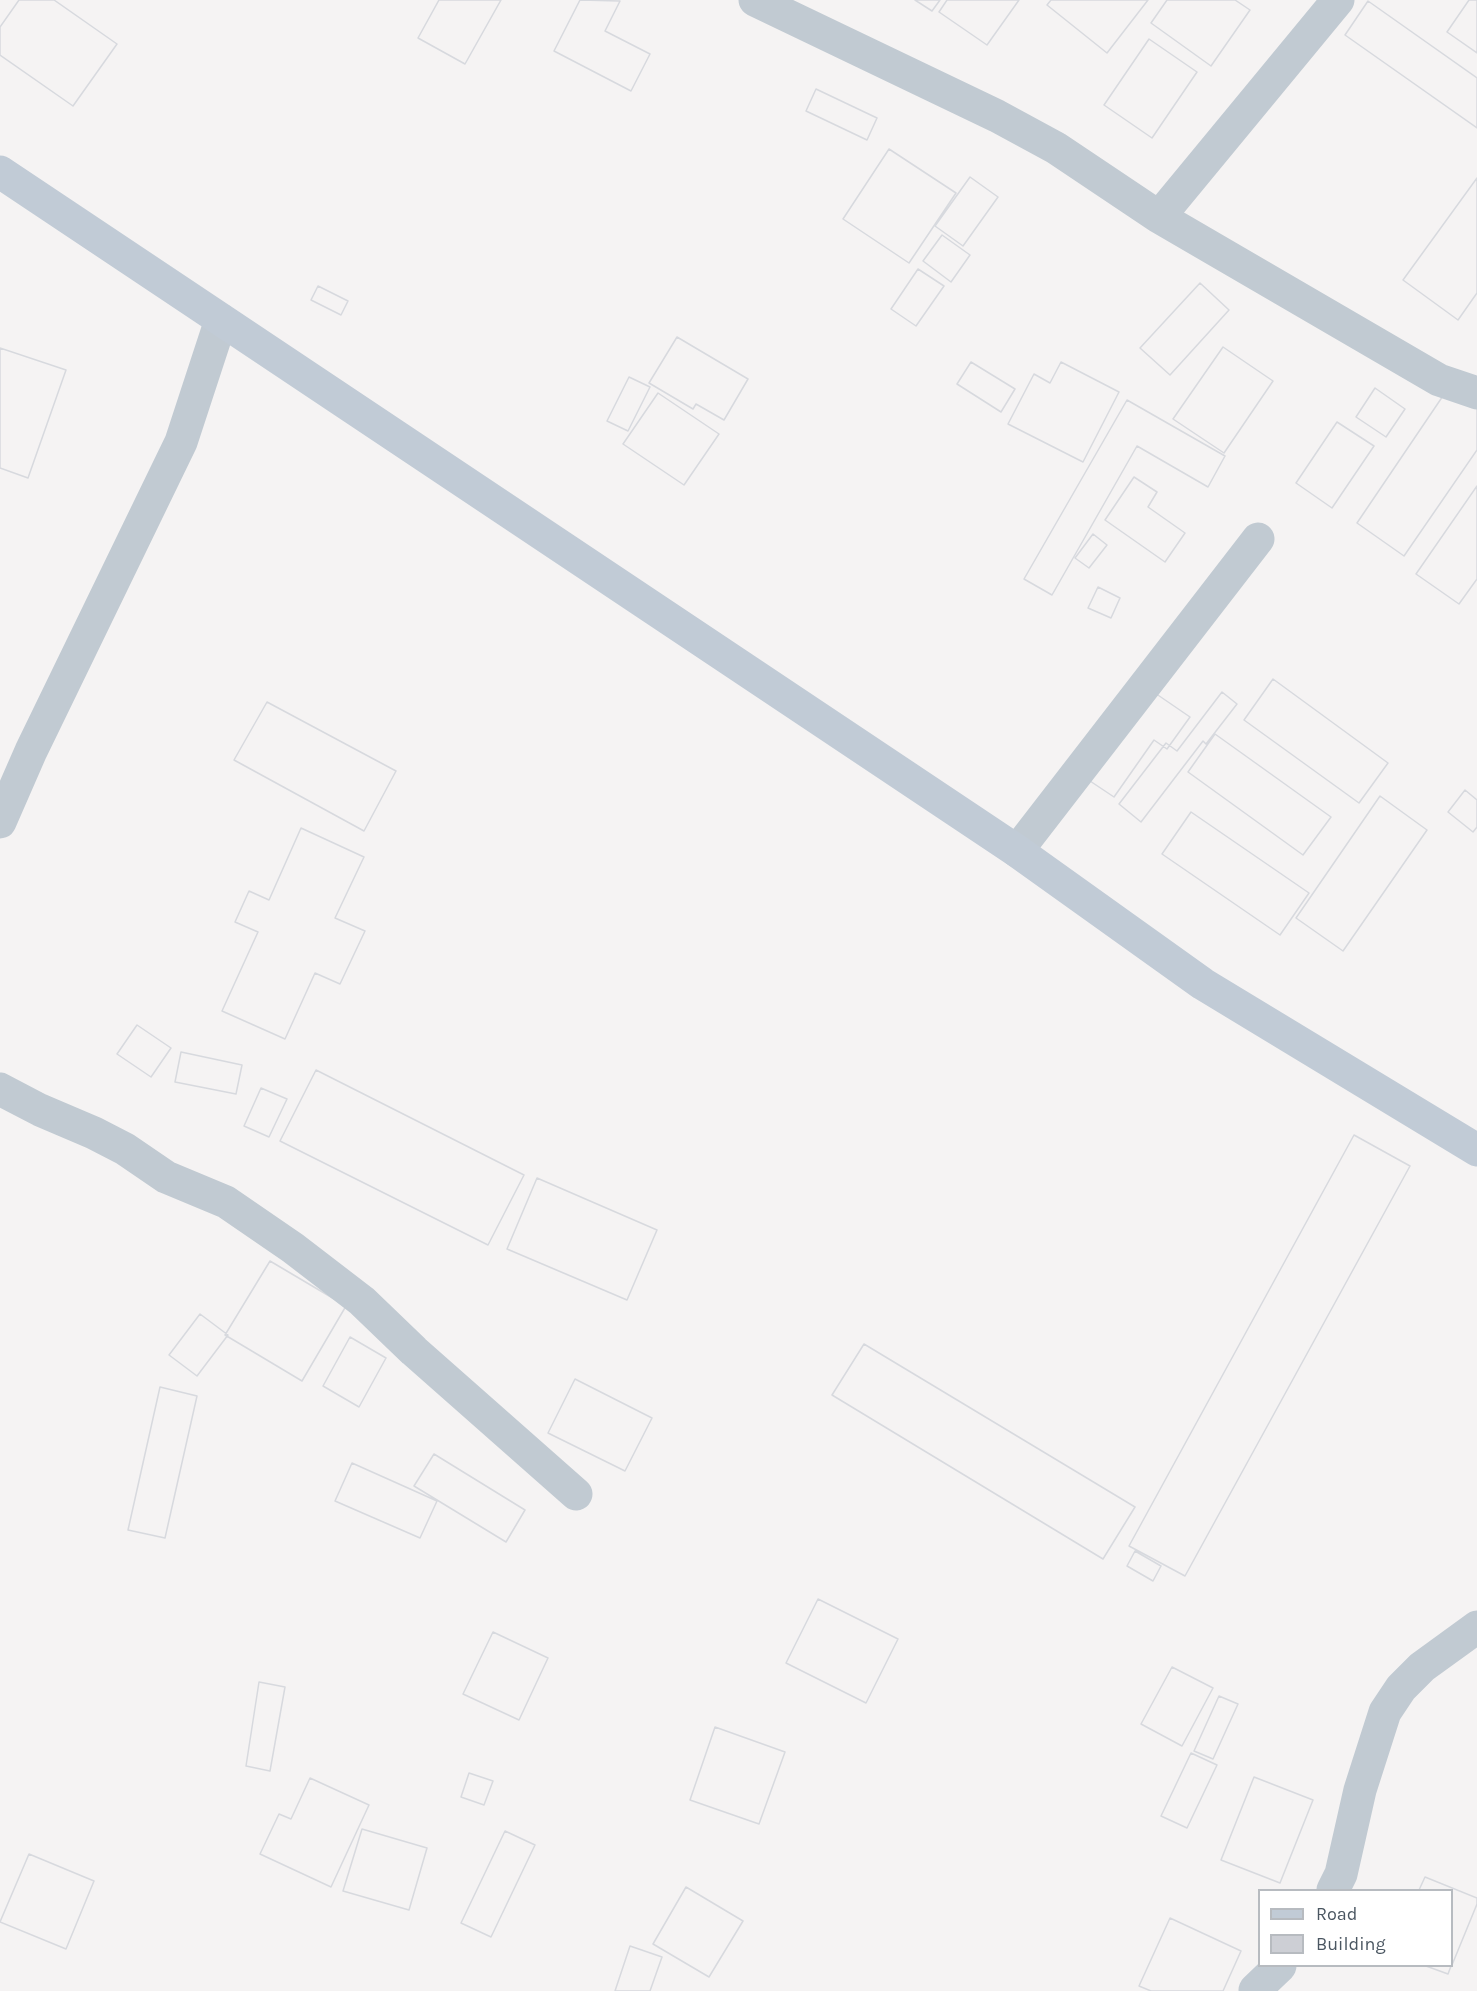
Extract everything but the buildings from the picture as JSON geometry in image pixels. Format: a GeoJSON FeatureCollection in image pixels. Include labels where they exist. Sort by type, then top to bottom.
{"type":"FeatureCollection","features":[{"type":"Feature","properties":{"kind":"main road"},"geometry":{"type":"LineString","coordinates":[[0,172],[1017,851],[1203,984],[1477,1150]]}},
{"type":"Feature","properties":{"kind":"street"},"geometry":{"type":"LineString","coordinates":[[755,0],[997,116],[1056,148],[1159,217],[1440,380],[1477,393]]}},
{"type":"Feature","properties":{"kind":"street"},"geometry":{"type":"LineString","coordinates":[[1159,217],[1338,0]]}},
{"type":"Feature","properties":{"kind":"street"},"geometry":{"type":"LineString","coordinates":[[0,822],[31,751],[181,442],[221,320]]}},
{"type":"Feature","properties":{"kind":"street"},"geometry":{"type":"LineString","coordinates":[[1017,851],[1258,539]]}},
{"type":"Feature","properties":{"kind":"street"},"geometry":{"type":"LineString","coordinates":[[0,1089],[125,1149],[166,1177],[226,1202],[292,1248],[362,1301],[414,1351],[576,1494]]}},
{"type":"Feature","properties":{"kind":"street"},"geometry":{"type":"LineString","coordinates":[[1334,1889],[1341,1874],[1360,1790],[1385,1712],[1401,1688],[1422,1667],[1477,1627]]}},
{"type":"Feature","properties":{"kind":"street"},"geometry":{"type":"LineString","coordinates":[[1255,1990],[1278,1967]]}}]}
